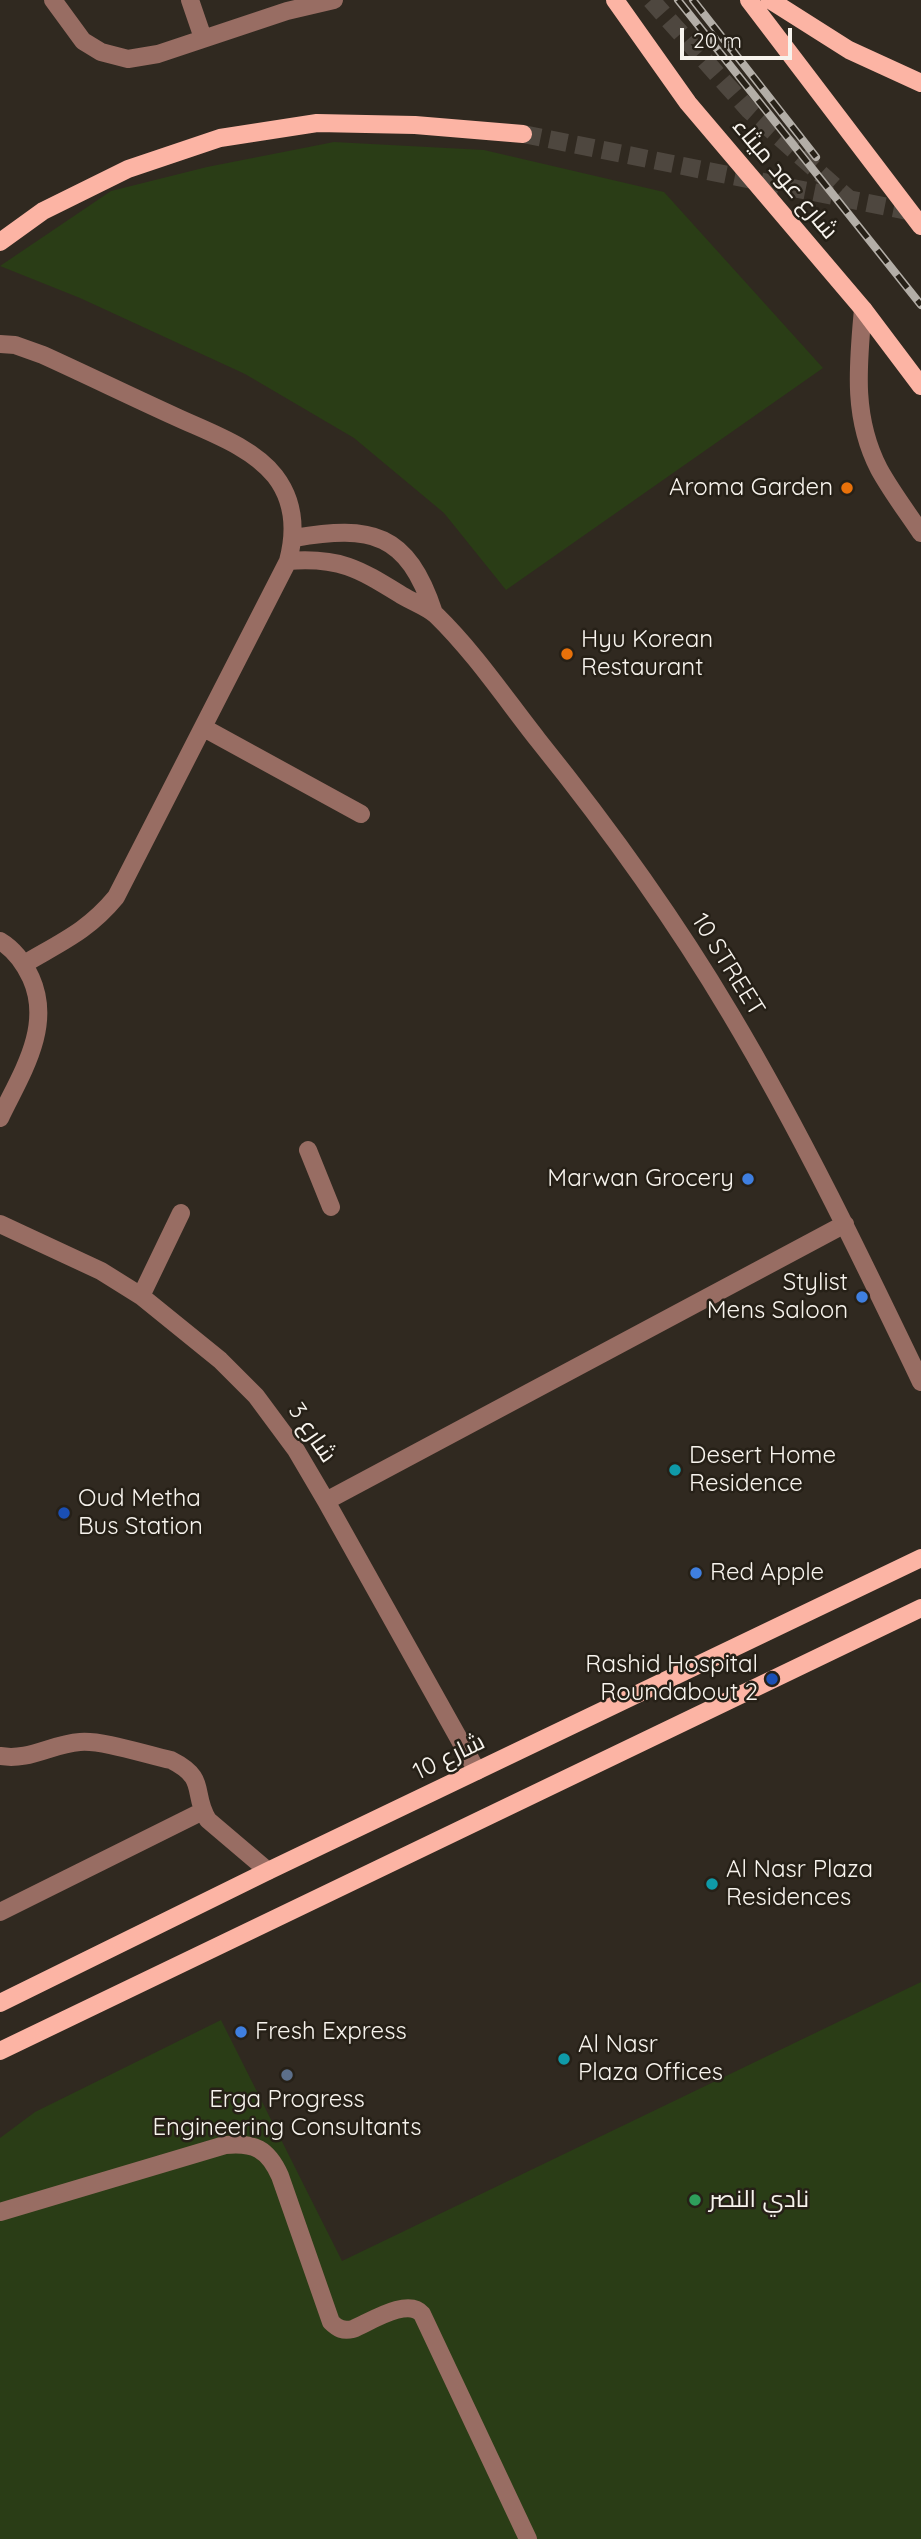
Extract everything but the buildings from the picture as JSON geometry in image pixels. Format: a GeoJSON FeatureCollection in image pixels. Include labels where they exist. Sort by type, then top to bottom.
{"type":"FeatureCollection","features":[{"type":"Feature","properties":{"kind":"main road","name":"شارع عود ميثاء"},"geometry":{"type":"LineString","coordinates":[[615,0],[688,103],[863,309],[921,386]]}},
{"type":"Feature","properties":{"kind":"main road"},"geometry":{"type":"LineString","coordinates":[[749,0],[921,226]]}},
{"type":"Feature","properties":{"kind":"main road"},"geometry":{"type":"LineString","coordinates":[[770,0],[849,50],[921,83]]}},
{"type":"Feature","properties":{"kind":"main road"},"geometry":{"type":"LineString","coordinates":[[0,242],[43,211],[128,169],[220,138],[317,124],[415,125],[523,134]]}},
{"type":"Feature","properties":{"kind":"main road","name":"شارع 10"},"geometry":{"type":"LineString","coordinates":[[0,2004],[268,1871],[921,1558]]}},
{"type":"Feature","properties":{"kind":"main road"},"geometry":{"type":"LineString","coordinates":[[0,2051],[921,1608]]}},
{"type":"Feature","properties":{"kind":"street"},"geometry":{"type":"LineString","coordinates":[[53,0],[83,41],[101,52],[128,60],[158,54],[287,11],[334,0]]}},
{"type":"Feature","properties":{"kind":"street"},"geometry":{"type":"LineString","coordinates":[[190,0],[203,38]]}},
{"type":"Feature","properties":{"kind":"street"},"geometry":{"type":"LineString","coordinates":[[863,309],[857,386],[867,443],[879,469],[921,533]]}},
{"type":"Feature","properties":{"kind":"street"},"geometry":{"type":"LineString","coordinates":[[0,344],[16,345],[43,355],[238,446],[275,476],[286,496],[294,520],[294,538],[288,561],[116,897],[99,918],[78,934],[24,964]]}},
{"type":"Feature","properties":{"kind":"street"},"geometry":{"type":"LineString","coordinates":[[294,538],[334,531],[357,531],[391,543],[406,558],[424,584],[434,613]]}},
{"type":"Feature","properties":{"kind":"street"},"geometry":{"type":"LineString","coordinates":[[288,561],[316,559],[343,563],[368,574],[434,613]]}},
{"type":"Feature","properties":{"kind":"street","name":"10 STREET"},"geometry":{"type":"LineString","coordinates":[[434,613],[597,813],[642,876],[729,1011],[809,1152],[921,1382]]}},
{"type":"Feature","properties":{"kind":"street"},"geometry":{"type":"LineString","coordinates":[[204,728],[361,814]]}},
{"type":"Feature","properties":{"kind":"street"},"geometry":{"type":"LineString","coordinates":[[0,941],[24,964],[37,992],[39,1022],[31,1052],[5,1094],[0,1118]]}},
{"type":"Feature","properties":{"kind":"street"},"geometry":{"type":"LineString","coordinates":[[308,1150],[331,1207]]}},
{"type":"Feature","properties":{"kind":"street"},"geometry":{"type":"LineString","coordinates":[[141,1296],[181,1213]]}},
{"type":"Feature","properties":{"kind":"street","name":"شارع 3"},"geometry":{"type":"LineString","coordinates":[[0,1224],[101,1271],[141,1296],[220,1360],[256,1396],[296,1450],[477,1771]]}},
{"type":"Feature","properties":{"kind":"street"},"geometry":{"type":"LineString","coordinates":[[326,1501],[845,1224]]}},
{"type":"Feature","properties":{"kind":"street"},"geometry":{"type":"LineString","coordinates":[[0,1756],[25,1757],[84,1741],[171,1760],[195,1777],[203,1811],[215,1828],[268,1871]]}},
{"type":"Feature","properties":{"kind":"street"},"geometry":{"type":"LineString","coordinates":[[0,1912],[203,1811]]}},
{"type":"Feature","properties":{"kind":"street"},"geometry":{"type":"LineString","coordinates":[[0,2212],[225,2145],[242,2143],[259,2149],[272,2160],[279,2176],[331,2322],[337,2328],[345,2330],[406,2307],[422,2314],[528,2539]]}},
{"type":"Feature","properties":{"kind":"green space"},"geometry":{"type":"Polygon","coordinates":[[[334,142],[484,150],[664,192],[823,368],[506,590],[444,513],[354,438],[245,374],[80,298],[0,266],[111,191],[207,167],[334,142]]]}},
{"type":"Feature","properties":{"kind":"green space","name":"نادي النصر"},"geometry":{"type":"Polygon","coordinates":[[[921,1982],[921,2539],[0,2539],[0,2138],[35,2112],[221,2020],[342,2261],[921,1982]]]}},
{"type":"Feature","properties":{"kind":"tunnel"},"geometry":{"type":"LineString","coordinates":[[651,0],[749,110],[850,200]]}},
{"type":"Feature","properties":{"kind":"tunnel"},"geometry":{"type":"LineString","coordinates":[[523,134],[918,213]]}},
{"type":"Feature","properties":{"kind":"railway"},"geometry":{"type":"LineString","coordinates":[[678,0],[921,305]]}},
{"type":"Feature","properties":{"kind":"railway"},"geometry":{"type":"LineString","coordinates":[[693,0],[816,157]]}},
{"type":"Feature","properties":{"kind":"place","name":"Aroma Garden"},"geometry":{"type":"Point","coordinates":[847,488]}},
{"type":"Feature","properties":{"kind":"place","name":"Hyu Korean Restaurant"},"geometry":{"type":"Point","coordinates":[567,654]}},
{"type":"Feature","properties":{"kind":"place","name":"Marwan Grocery"},"geometry":{"type":"Point","coordinates":[748,1179]}},
{"type":"Feature","properties":{"kind":"place","name":"Stylist Mens Saloon"},"geometry":{"type":"Point","coordinates":[862,1297]}},
{"type":"Feature","properties":{"kind":"place","name":"Desert Home Residence"},"geometry":{"type":"Point","coordinates":[675,1470]}},
{"type":"Feature","properties":{"kind":"place","name":"Oud Metha Bus Station"},"geometry":{"type":"Point","coordinates":[64,1513]}},
{"type":"Feature","properties":{"kind":"place","name":"Red Apple"},"geometry":{"type":"Point","coordinates":[696,1573]}},
{"type":"Feature","properties":{"kind":"place","name":"Rashid Hospital Roundabout 2"},"geometry":{"type":"Point","coordinates":[772,1679]}},
{"type":"Feature","properties":{"kind":"place","name":"Al Nasr Plaza Residences"},"geometry":{"type":"Point","coordinates":[712,1884]}},
{"type":"Feature","properties":{"kind":"place","name":"Fresh Express"},"geometry":{"type":"Point","coordinates":[241,2032]}},
{"type":"Feature","properties":{"kind":"place","name":"Al Nasr Plaza Offices"},"geometry":{"type":"Point","coordinates":[564,2059]}},
{"type":"Feature","properties":{"kind":"place","name":"Erga Progress Engineering Consultants"},"geometry":{"type":"Point","coordinates":[287,2075]}},
{"type":"Feature","properties":{"kind":"place","name":"نادي النصر"},"geometry":{"type":"Point","coordinates":[695,2200]}}]}
